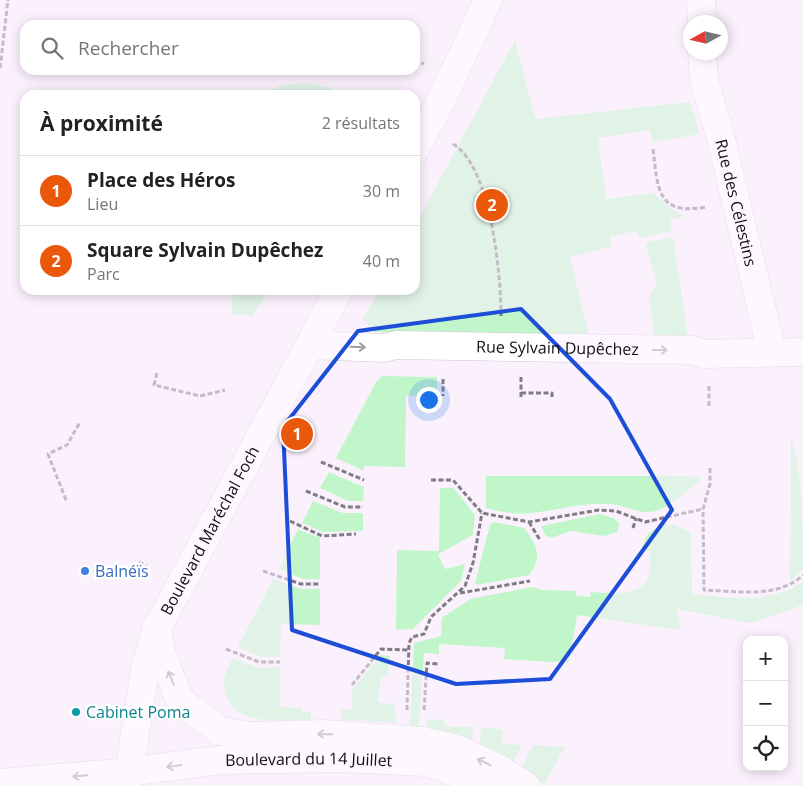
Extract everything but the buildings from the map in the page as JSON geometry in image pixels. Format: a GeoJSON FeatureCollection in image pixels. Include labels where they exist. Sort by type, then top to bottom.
{"type":"FeatureCollection","features":[{"type":"Feature","properties":{"kind":"main road"},"geometry":{"type":"LineString","coordinates":[[420,140],[446,91],[488,0]]}},
{"type":"Feature","properties":{"kind":"main road"},"geometry":{"type":"LineString","coordinates":[[701,0],[702,15]]}},
{"type":"Feature","properties":{"kind":"main road","name":"Rue des Célestins"},"geometry":{"type":"LineString","coordinates":[[703,60],[704,80],[736,201],[772,352]]}},
{"type":"Feature","properties":{"kind":"main road","name":"Boulevard Maréchal Foch"},"geometry":{"type":"LineString","coordinates":[[128,779],[145,670],[156,630],[336,295]]}},
{"type":"Feature","properties":{"kind":"main road","name":"Rue Sylvain Dupêchez"},"geometry":{"type":"LineString","coordinates":[[310,345],[384,348],[396,345],[692,350],[704,354],[803,352]]}},
{"type":"Feature","properties":{"kind":"main road"},"geometry":{"type":"LineString","coordinates":[[156,630],[162,655],[178,696],[187,706],[220,731],[249,736],[325,734],[406,739],[456,749],[499,769],[526,786]]}},
{"type":"Feature","properties":{"kind":"main road","name":"Boulevard du 14 Juillet"},"geometry":{"type":"LineString","coordinates":[[0,783],[128,779],[220,760],[340,758],[426,762],[486,786]]}},
{"type":"Feature","properties":{"kind":"path"},"geometry":{"type":"LineString","coordinates":[[0,68],[2,35],[8,0]]}},
{"type":"Feature","properties":{"kind":"path"},"geometry":{"type":"LineString","coordinates":[[420,62],[425,64]]}},
{"type":"Feature","properties":{"kind":"path"},"geometry":{"type":"LineString","coordinates":[[449,142],[459,147],[476,170],[492,225],[501,299],[501,347]]}},
{"type":"Feature","properties":{"kind":"path"},"geometry":{"type":"LineString","coordinates":[[653,149],[659,191],[672,204],[680,209],[690,210],[736,201]]}},
{"type":"Feature","properties":{"kind":"path"},"geometry":{"type":"LineString","coordinates":[[521,372],[521,395],[552,393],[552,397]]}},
{"type":"Feature","properties":{"kind":"path"},"geometry":{"type":"LineString","coordinates":[[157,373],[154,385],[200,396],[225,390]]}},
{"type":"Feature","properties":{"kind":"path"},"geometry":{"type":"LineString","coordinates":[[443,379],[443,396]]}},
{"type":"Feature","properties":{"kind":"path"},"geometry":{"type":"LineString","coordinates":[[709,383],[709,408]]}},
{"type":"Feature","properties":{"kind":"path"},"geometry":{"type":"LineString","coordinates":[[66,500],[48,454],[67,445],[80,422]]}},
{"type":"Feature","properties":{"kind":"path"},"geometry":{"type":"LineString","coordinates":[[321,462],[364,480]]}},
{"type":"Feature","properties":{"kind":"path"},"geometry":{"type":"LineString","coordinates":[[710,468],[710,484],[703,509],[704,590],[761,591],[775,589],[793,584],[803,575]]}},
{"type":"Feature","properties":{"kind":"path"},"geometry":{"type":"LineString","coordinates":[[432,480],[453,480],[482,513],[529,522],[599,510],[616,512],[645,522],[703,509]]}},
{"type":"Feature","properties":{"kind":"path"},"geometry":{"type":"LineString","coordinates":[[306,491],[345,507],[363,507]]}},
{"type":"Feature","properties":{"kind":"path"},"geometry":{"type":"LineString","coordinates":[[406,739],[408,650],[412,637],[424,634],[431,618],[460,593],[465,586],[473,563],[482,513]]}},
{"type":"Feature","properties":{"kind":"path"},"geometry":{"type":"LineString","coordinates":[[633,528],[636,518]]}},
{"type":"Feature","properties":{"kind":"path"},"geometry":{"type":"LineString","coordinates":[[290,521],[322,536],[356,534]]}},
{"type":"Feature","properties":{"kind":"path"},"geometry":{"type":"LineString","coordinates":[[529,522],[540,540]]}},
{"type":"Feature","properties":{"kind":"path"},"geometry":{"type":"LineString","coordinates":[[139,562],[147,566]]}},
{"type":"Feature","properties":{"kind":"path"},"geometry":{"type":"LineString","coordinates":[[263,571],[302,584],[319,584]]}},
{"type":"Feature","properties":{"kind":"path"},"geometry":{"type":"LineString","coordinates":[[460,593],[530,581]]}},
{"type":"Feature","properties":{"kind":"path"},"geometry":{"type":"LineString","coordinates":[[226,649],[259,662],[280,662]]}},
{"type":"Feature","properties":{"kind":"path"},"geometry":{"type":"LineString","coordinates":[[352,685],[381,649],[408,650]]}},
{"type":"Feature","properties":{"kind":"path"},"geometry":{"type":"LineString","coordinates":[[425,699],[427,663],[438,664]]}},
{"type":"Feature","properties":{"kind":"highlighted area"},"geometry":{"type":"Polygon","coordinates":[[[521,309],[610,399],[672,510],[550,679],[456,684],[292,630],[283,427],[358,331],[521,309]]]}},
{"type":"Feature","properties":{"kind":"green space"},"geometry":{"type":"Polygon","coordinates":[[[515,40],[535,119],[690,102],[700,134],[652,142],[650,130],[598,138],[606,199],[653,193],[677,213],[686,216],[670,219],[672,231],[639,238],[637,231],[610,236],[612,246],[570,257],[589,337],[375,332],[363,319],[376,295],[420,295],[420,217],[515,40]]]}},
{"type":"Feature","properties":{"kind":"green space"},"geometry":{"type":"Polygon","coordinates":[[[308,83],[334,90],[272,90],[281,85],[308,83]]]}},
{"type":"Feature","properties":{"kind":"green space"},"geometry":{"type":"Polygon","coordinates":[[[673,237],[688,337],[654,336],[649,296],[657,285],[645,243],[673,237]]]}},
{"type":"Feature","properties":{"kind":"green space"},"geometry":{"type":"Polygon","coordinates":[[[233,295],[267,295],[252,316],[231,314],[233,295]]]}},
{"type":"Feature","properties":{"kind":"green space"},"geometry":{"type":"Polygon","coordinates":[[[382,376],[437,377],[437,396],[406,396],[405,467],[364,466],[364,471],[336,458],[376,382],[382,376]]]}},
{"type":"Feature","properties":{"kind":"green space"},"geometry":{"type":"Polygon","coordinates":[[[791,436],[800,484],[803,569],[790,582],[791,436]]]}},
{"type":"Feature","properties":{"kind":"green space"},"geometry":{"type":"Polygon","coordinates":[[[329,472],[364,487],[363,501],[348,501],[320,488],[329,472]]]}},
{"type":"Feature","properties":{"kind":"green space"},"geometry":{"type":"Polygon","coordinates":[[[486,476],[701,477],[700,481],[679,498],[668,506],[656,511],[644,512],[617,505],[601,504],[519,514],[486,508],[486,476]]]}},
{"type":"Feature","properties":{"kind":"green space"},"geometry":{"type":"Polygon","coordinates":[[[440,488],[454,488],[475,515],[473,535],[438,554],[445,569],[465,564],[461,581],[413,629],[396,630],[397,550],[439,551],[440,488]]]}},
{"type":"Feature","properties":{"kind":"green space"},"geometry":{"type":"Polygon","coordinates":[[[313,501],[343,513],[363,513],[363,531],[323,532],[302,523],[313,501]]]}},
{"type":"Feature","properties":{"kind":"green space"},"geometry":{"type":"Polygon","coordinates":[[[600,514],[613,518],[620,523],[617,532],[604,536],[571,531],[551,538],[545,535],[541,526],[600,514]]]}},
{"type":"Feature","properties":{"kind":"green space"},"geometry":{"type":"Polygon","coordinates":[[[494,522],[524,528],[535,545],[537,551],[536,562],[529,575],[477,585],[475,583],[490,525],[494,522]]]}},
{"type":"Feature","properties":{"kind":"green space"},"geometry":{"type":"Polygon","coordinates":[[[663,525],[675,525],[691,533],[692,594],[735,598],[763,597],[777,594],[803,582],[803,605],[751,623],[677,609],[680,630],[577,615],[569,663],[504,659],[505,648],[439,644],[439,654],[424,653],[419,726],[410,725],[414,643],[441,636],[442,618],[470,599],[532,587],[543,590],[576,591],[576,596],[590,597],[591,592],[623,592],[639,588],[648,578],[649,572],[650,551],[643,551],[645,541],[651,531],[663,525]]]}},
{"type":"Feature","properties":{"kind":"green space"},"geometry":{"type":"Polygon","coordinates":[[[298,529],[320,538],[320,579],[303,579],[279,569],[298,529]]]}},
{"type":"Feature","properties":{"kind":"green space"},"geometry":{"type":"Polygon","coordinates":[[[273,579],[302,589],[320,589],[320,625],[281,624],[280,657],[260,657],[238,647],[273,579]]]}},
{"type":"Feature","properties":{"kind":"green space"},"geometry":{"type":"Polygon","coordinates":[[[380,655],[390,656],[388,676],[381,677],[378,702],[395,705],[396,723],[341,719],[341,710],[352,710],[352,690],[380,655]]]}},
{"type":"Feature","properties":{"kind":"green space"},"geometry":{"type":"Polygon","coordinates":[[[233,658],[258,668],[280,667],[280,707],[302,708],[302,712],[311,712],[311,720],[262,720],[250,717],[231,705],[226,694],[224,679],[233,658]]]}},
{"type":"Feature","properties":{"kind":"green space"},"geometry":{"type":"Polygon","coordinates":[[[427,719],[444,720],[445,726],[473,727],[472,745],[427,730],[427,719]]]}},
{"type":"Feature","properties":{"kind":"green space"},"geometry":{"type":"Polygon","coordinates":[[[481,728],[503,729],[502,744],[522,745],[513,762],[480,748],[481,728]]]}},
{"type":"Feature","properties":{"kind":"green space"},"geometry":{"type":"Polygon","coordinates":[[[533,745],[565,747],[544,784],[521,769],[533,745]]]}},
{"type":"Feature","properties":{"kind":"place","name":"Square Sylvain Dupêchez"},"geometry":{"type":"Point","coordinates":[492,205]}},
{"type":"Feature","properties":{"kind":"place","name":"Place des Héros"},"geometry":{"type":"Point","coordinates":[297,434]}},
{"type":"Feature","properties":{"kind":"place","name":"Balnéïs"},"geometry":{"type":"Point","coordinates":[85,571]}},
{"type":"Feature","properties":{"kind":"place","name":"Cabinet Poma"},"geometry":{"type":"Point","coordinates":[76,712]}}]}
